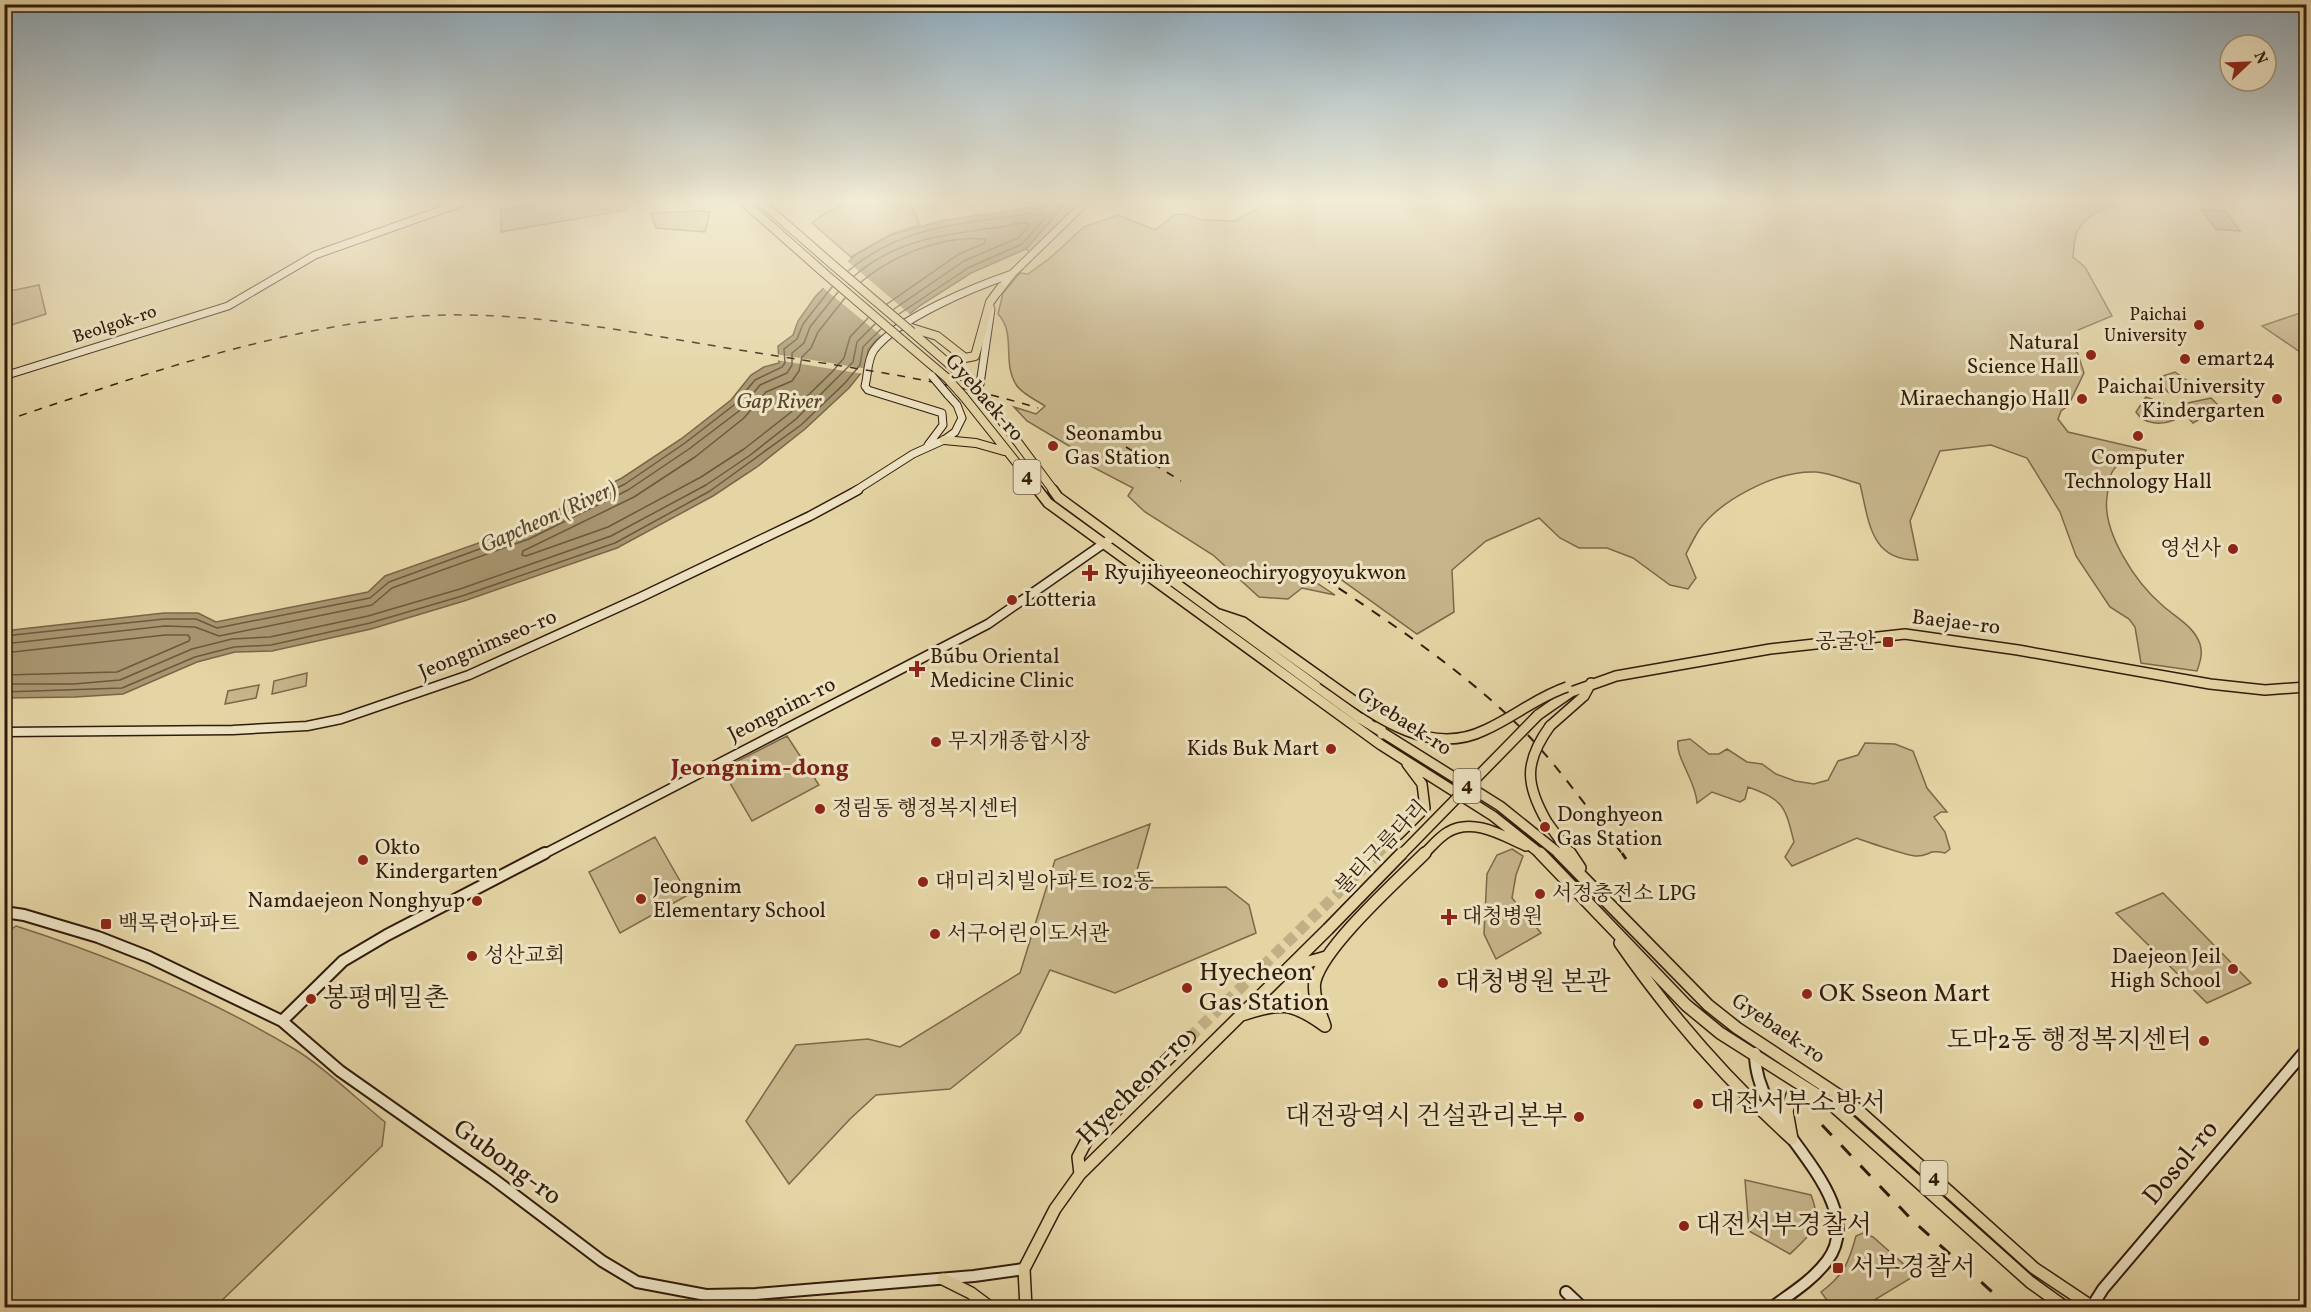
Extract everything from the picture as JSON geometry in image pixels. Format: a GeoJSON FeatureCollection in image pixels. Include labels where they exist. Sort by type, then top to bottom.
{"type":"FeatureCollection","features":[{"type":"Feature","properties":{"kind":"main road","name":"Gyebaek-ro"},"geometry":{"type":"LineString","coordinates":[[813,263],[946,378],[964,397],[1048,503],[1404,760],[1492,816],[1540,853],[1686,1005],[1720,1033],[1839,1111],[2030,1282],[2066,1308]]}},
{"type":"Feature","properties":{"kind":"main road","name":"Gyebaek-ro"},"geometry":{"type":"LineString","coordinates":[[831,263],[911,329],[964,377],[980,388],[987,401],[1058,497],[1382,734],[1500,806],[1551,845],[1586,878],[1708,1005],[1849,1102],[2034,1268],[2092,1307]]}},
{"type":"Feature","properties":{"kind":"main road"},"geometry":{"type":"LineString","coordinates":[[911,329],[937,336],[965,358],[975,356],[982,340],[989,304],[994,292],[1001,287]]}},
{"type":"Feature","properties":{"kind":"main road"},"geometry":{"type":"LineString","coordinates":[[944,441],[976,442],[1006,452]]}},
{"type":"Feature","properties":{"kind":"main road","name":"Jeongnimseo-ro"},"geometry":{"type":"LineString","coordinates":[[928,446],[944,441]]}},
{"type":"Feature","properties":{"kind":"main road"},"geometry":{"type":"LineString","coordinates":[[1211,611],[1243,622],[1323,679],[1406,732],[1433,739],[1450,740],[1484,731],[1522,705],[1546,693],[1616,675]]}},
{"type":"Feature","properties":{"kind":"main road","name":"Baejae-ro"},"geometry":{"type":"LineString","coordinates":[[1538,715],[1571,692],[1616,675],[1770,649],[1905,634],[2018,650],[2221,686],[2265,690],[2307,687]]}},
{"type":"Feature","properties":{"kind":"main road"},"geometry":{"type":"LineString","coordinates":[[1586,878],[1571,852],[1547,822],[1532,794],[1529,776],[1531,757],[1539,740],[1550,726],[1584,696],[1591,683]]}},
{"type":"Feature","properties":{"kind":"main road"},"geometry":{"type":"LineString","coordinates":[[1361,719],[1371,716],[1378,710],[1382,734]]}},
{"type":"Feature","properties":{"kind":"main road","name":"불티구름다리"},"geometry":{"type":"LineString","coordinates":[[1328,929],[1538,715]]}},
{"type":"Feature","properties":{"kind":"main road"},"geometry":{"type":"LineString","coordinates":[[1398,835],[1425,808],[1422,784],[1404,760]]}},
{"type":"Feature","properties":{"kind":"main road"},"geometry":{"type":"LineString","coordinates":[[1240,1016],[1270,1005],[1285,1005],[1302,1008],[1325,1026],[1316,993],[1315,979],[1326,957],[1369,910],[1453,828],[1468,826],[1491,831],[1540,853]]}},
{"type":"Feature","properties":{"kind":"main road","name":"Hyecheon-ro"},"geometry":{"type":"LineString","coordinates":[[1026,1308],[1024,1269],[1054,1209],[1080,1174],[1328,929]]}},
{"type":"Feature","properties":{"kind":"main road"},"geometry":{"type":"LineString","coordinates":[[1614,931],[1629,960],[1651,988],[1760,1110],[1792,1139]]}},
{"type":"Feature","properties":{"kind":"main road"},"geometry":{"type":"LineString","coordinates":[[1289,968],[1326,957]]}},
{"type":"Feature","properties":{"kind":"main road"},"geometry":{"type":"LineString","coordinates":[[1080,1174],[1078,1157],[1088,1138],[1189,1038]]}},
{"type":"Feature","properties":{"kind":"main road"},"geometry":{"type":"LineString","coordinates":[[1792,1139],[1786,1116],[1787,1104],[1792,1095],[1808,1096],[1839,1111]]}},
{"type":"Feature","properties":{"kind":"main road"},"geometry":{"type":"LineString","coordinates":[[943,1279],[971,1293],[991,1308]]}},
{"type":"Feature","properties":{"kind":"street","name":"Beolgok-ro"},"geometry":{"type":"LineString","coordinates":[[4,376],[228,306],[301,263]]}},
{"type":"Feature","properties":{"kind":"street"},"geometry":{"type":"LineString","coordinates":[[980,388],[991,307],[1001,287],[1023,263]]}},
{"type":"Feature","properties":{"kind":"street"},"geometry":{"type":"LineString","coordinates":[[928,446],[943,425],[942,413],[868,390],[866,386],[870,357],[892,331],[949,301],[1012,274]]}},
{"type":"Feature","properties":{"kind":"street"},"geometry":{"type":"LineString","coordinates":[[933,366],[932,376],[957,405],[962,418],[955,432],[944,441]]}},
{"type":"Feature","properties":{"kind":"street","name":"Jeongnimseo-ro"},"geometry":{"type":"LineString","coordinates":[[4,732],[233,730],[298,727],[341,719],[384,706],[469,675],[771,535],[853,493],[928,446]]}},
{"type":"Feature","properties":{"kind":"street","name":"Jeongnim-ro"},"geometry":{"type":"LineString","coordinates":[[282,1021],[344,961],[387,935],[988,624],[1113,537]]}},
{"type":"Feature","properties":{"kind":"street","name":"Gubong-ro"},"geometry":{"type":"LineString","coordinates":[[4,912],[24,915],[98,937],[149,957],[282,1021],[340,1071],[492,1178],[602,1261],[637,1282],[706,1294],[756,1294],[943,1279],[1024,1269]]}},
{"type":"Feature","properties":{"kind":"street"},"geometry":{"type":"LineString","coordinates":[[1756,1040],[1755,1056],[1761,1088],[1792,1139],[1833,1198],[1840,1227],[1835,1249],[1823,1267],[1798,1290],[1771,1308]]}},
{"type":"Feature","properties":{"kind":"street","name":"Dosol-ro"},"geometry":{"type":"LineString","coordinates":[[2092,1307],[2103,1289],[2307,1050]]}},
{"type":"Feature","properties":{"kind":"street"},"geometry":{"type":"LineString","coordinates":[[1566,1292],[1583,1308]]}},
{"type":"Feature","properties":{"kind":"shaded area"},"geometry":{"type":"Polygon","coordinates":[[[1043,263],[2080,263],[2085,267],[2112,316],[2071,333],[2084,373],[2068,406],[2061,411],[2058,419],[2068,432],[2146,450],[2139,464],[2119,464],[2111,475],[2107,497],[2110,526],[2123,556],[2142,584],[2162,605],[2189,627],[2197,638],[2201,651],[2197,671],[2141,663],[2135,627],[2129,619],[2110,607],[2076,556],[2060,512],[2027,458],[1991,445],[1940,451],[1910,521],[1918,560],[1902,559],[1890,554],[1881,546],[1870,525],[1860,484],[1816,472],[1768,481],[1736,497],[1721,508],[1699,530],[1686,554],[1696,578],[1688,589],[1670,585],[1633,558],[1607,548],[1579,548],[1560,538],[1539,518],[1486,541],[1452,570],[1454,612],[1417,634],[1329,571],[1314,581],[1335,595],[1302,588],[1288,599],[1259,597],[1213,555],[1145,512],[1128,496],[1133,488],[1083,462],[1076,450],[1027,421],[1014,407],[1036,414],[1045,406],[1023,392],[1012,377],[1007,330],[998,314],[1003,293],[1020,273],[1028,274],[1043,263]]]}},
{"type":"Feature","properties":{"kind":"shaded area"},"geometry":{"type":"Polygon","coordinates":[[[39,285],[46,314],[5,327],[5,292],[39,285]]]}},
{"type":"Feature","properties":{"kind":"shaded area"},"geometry":{"type":"Polygon","coordinates":[[[2306,311],[2306,356],[2262,326],[2306,311]]]}},
{"type":"Feature","properties":{"kind":"shaded area"},"geometry":{"type":"Polygon","coordinates":[[[2175,372],[2196,387],[2194,391],[2177,395],[2165,389],[2160,377],[2175,372]]]}},
{"type":"Feature","properties":{"kind":"shaded area"},"geometry":{"type":"Polygon","coordinates":[[[2146,397],[2163,403],[2174,420],[2154,423],[2139,416],[2136,412],[2146,397]]]}},
{"type":"Feature","properties":{"kind":"shaded area"},"geometry":{"type":"Polygon","coordinates":[[[2211,398],[2217,404],[2216,409],[2193,423],[2181,410],[2183,404],[2211,398]]]}},
{"type":"Feature","properties":{"kind":"shaded area"},"geometry":{"type":"Polygon","coordinates":[[[307,673],[306,686],[272,694],[274,681],[307,673]]]}},
{"type":"Feature","properties":{"kind":"shaded area"},"geometry":{"type":"Polygon","coordinates":[[[259,685],[256,698],[225,704],[228,691],[259,685]]]}},
{"type":"Feature","properties":{"kind":"shaded area"},"geometry":{"type":"Polygon","coordinates":[[[787,736],[819,785],[752,821],[722,769],[787,736]]]}},
{"type":"Feature","properties":{"kind":"shaded area"},"geometry":{"type":"Polygon","coordinates":[[[1690,739],[1709,754],[1719,754],[1727,749],[1747,762],[1762,764],[1776,774],[1795,781],[1814,784],[1828,780],[1838,761],[1858,755],[1865,743],[1895,744],[1913,751],[1927,788],[1947,812],[1941,812],[1934,817],[1945,832],[1950,849],[1945,853],[1932,852],[1913,856],[1857,838],[1792,866],[1785,857],[1794,842],[1788,820],[1781,806],[1769,796],[1748,787],[1745,799],[1740,802],[1712,792],[1697,803],[1678,747],[1678,741],[1690,739]]]}},
{"type":"Feature","properties":{"kind":"shaded area"},"geometry":{"type":"Polygon","coordinates":[[[1150,824],[1132,888],[1226,887],[1249,905],[1256,933],[1115,993],[1050,970],[1020,1033],[950,1089],[876,1095],[850,1119],[789,1184],[746,1121],[796,1045],[868,1039],[900,1047],[1020,973],[1055,860],[1150,824]]]}},
{"type":"Feature","properties":{"kind":"shaded area"},"geometry":{"type":"Polygon","coordinates":[[[655,837],[688,895],[620,933],[589,872],[655,837]]]}},
{"type":"Feature","properties":{"kind":"shaded area"},"geometry":{"type":"Polygon","coordinates":[[[1512,849],[1523,856],[1516,875],[1512,898],[1541,933],[1496,959],[1484,934],[1487,874],[1497,855],[1512,849]]]}},
{"type":"Feature","properties":{"kind":"shaded area"},"geometry":{"type":"Polygon","coordinates":[[[2163,893],[2251,983],[2207,1003],[2116,913],[2163,893]]]}},
{"type":"Feature","properties":{"kind":"shaded area"},"geometry":{"type":"Polygon","coordinates":[[[16,926],[88,951],[160,980],[263,1031],[307,1057],[385,1122],[382,1146],[215,1307],[5,1307],[4,934],[16,926]]]}},
{"type":"Feature","properties":{"kind":"shaded area"},"geometry":{"type":"Polygon","coordinates":[[[1745,1180],[1811,1195],[1816,1214],[1813,1228],[1804,1241],[1790,1254],[1749,1231],[1745,1180]]]}},
{"type":"Feature","properties":{"kind":"shaded area"},"geometry":{"type":"Polygon","coordinates":[[[1863,1233],[1873,1237],[1916,1275],[1863,1307],[1832,1307],[1821,1292],[1840,1274],[1848,1261],[1856,1236],[1863,1233]]]}},
{"type":"Feature","properties":{"kind":"water","name":"Gap River"},"geometry":{"type":"Polygon","coordinates":[[[847,263],[993,263],[971,273],[921,305],[876,340],[868,350],[866,367],[849,388],[805,429],[757,467],[713,496],[617,548],[464,601],[371,629],[272,651],[235,652],[197,662],[123,694],[5,698],[4,631],[164,613],[198,613],[216,622],[368,592],[385,576],[524,527],[622,478],[681,439],[731,400],[751,375],[764,367],[779,363],[778,346],[793,335],[798,321],[815,297],[847,263]]]}},
{"type":"Feature","properties":{"kind":"pier"},"geometry":{"type":"Polygon","coordinates":[[[843,263],[850,263],[912,316],[884,338],[821,286],[843,263]]]}},
{"type":"Feature","properties":{"kind":"pier"},"geometry":{"type":"Polygon","coordinates":[[[775,354],[868,369],[864,374],[776,360],[775,354]]]}},
{"type":"Feature","properties":{"kind":"tunnel"},"geometry":{"type":"LineString","coordinates":[[1377,855],[1398,835]]}},
{"type":"Feature","properties":{"kind":"tunnel"},"geometry":{"type":"LineString","coordinates":[[1189,1038],[1379,853]]}},
{"type":"Feature","properties":{"kind":"railway"},"geometry":{"type":"LineString","coordinates":[[4,421],[96,390],[282,337],[378,320],[471,315],[517,317],[609,328],[856,368],[930,381],[1038,408]]}},
{"type":"Feature","properties":{"kind":"railway"},"geometry":{"type":"LineString","coordinates":[[1126,447],[1181,481]]}},
{"type":"Feature","properties":{"kind":"railway"},"geometry":{"type":"LineString","coordinates":[[1322,577],[1426,649],[1500,708],[1550,760],[1623,855]]}},
{"type":"Feature","properties":{"kind":"railway"},"geometry":{"type":"LineString","coordinates":[[1622,853],[1626,859]]}},
{"type":"Feature","properties":{"kind":"railway"},"geometry":{"type":"LineString","coordinates":[[1822,1125],[1912,1220],[2010,1308]]}},
{"type":"Feature","properties":{"kind":"place","name":"Paichai University"},"geometry":{"type":"Point","coordinates":[2199,325]}},
{"type":"Feature","properties":{"kind":"place","name":"Natural Science Hall"},"geometry":{"type":"Point","coordinates":[2091,355]}},
{"type":"Feature","properties":{"kind":"place","name":"emart24"},"geometry":{"type":"Point","coordinates":[2185,359]}},
{"type":"Feature","properties":{"kind":"place","name":"Miraechangjo Hall"},"geometry":{"type":"Point","coordinates":[2082,399]}},
{"type":"Feature","properties":{"kind":"place","name":"Paichai University Kindergarten"},"geometry":{"type":"Point","coordinates":[2277,399]}},
{"type":"Feature","properties":{"kind":"place","name":"Computer Technology Hall"},"geometry":{"type":"Point","coordinates":[2138,436]}},
{"type":"Feature","properties":{"kind":"place","name":"Seonambu Gas Station"},"geometry":{"type":"Point","coordinates":[1053,446]}},
{"type":"Feature","properties":{"kind":"place","name":"영선사"},"geometry":{"type":"Point","coordinates":[2233,549]}},
{"type":"Feature","properties":{"kind":"place","name":"Ryujihyeeoneochiryogyoyukwon"},"geometry":{"type":"Point","coordinates":[1090,573]}},
{"type":"Feature","properties":{"kind":"place","name":"Lotteria"},"geometry":{"type":"Point","coordinates":[1012,600]}},
{"type":"Feature","properties":{"kind":"place","name":"공굴안"},"geometry":{"type":"Point","coordinates":[1888,642]}},
{"type":"Feature","properties":{"kind":"place","name":"Bubu Oriental Medicine Clinic"},"geometry":{"type":"Point","coordinates":[917,669]}},
{"type":"Feature","properties":{"kind":"place","name":"무지개종합시장"},"geometry":{"type":"Point","coordinates":[936,742]}},
{"type":"Feature","properties":{"kind":"place","name":"Kids Buk Mart"},"geometry":{"type":"Point","coordinates":[1331,749]}},
{"type":"Feature","properties":{"kind":"place","name":"정림동 행정복지센터"},"geometry":{"type":"Point","coordinates":[820,809]}},
{"type":"Feature","properties":{"kind":"place","name":"Donghyeon Gas Station"},"geometry":{"type":"Point","coordinates":[1545,827]}},
{"type":"Feature","properties":{"kind":"place","name":"Okto Kindergarten"},"geometry":{"type":"Point","coordinates":[363,860]}},
{"type":"Feature","properties":{"kind":"place","name":"대미리치빌아파트 102동"},"geometry":{"type":"Point","coordinates":[923,882]}},
{"type":"Feature","properties":{"kind":"place","name":"서정충전소 LPG"},"geometry":{"type":"Point","coordinates":[1540,894]}},
{"type":"Feature","properties":{"kind":"place","name":"Jeongnim Elementary School"},"geometry":{"type":"Point","coordinates":[641,899]}},
{"type":"Feature","properties":{"kind":"place","name":"Namdaejeon Nonghyup"},"geometry":{"type":"Point","coordinates":[477,901]}},
{"type":"Feature","properties":{"kind":"place","name":"대청병원"},"geometry":{"type":"Point","coordinates":[1449,917]}},
{"type":"Feature","properties":{"kind":"place","name":"백목련아파트"},"geometry":{"type":"Point","coordinates":[106,924]}},
{"type":"Feature","properties":{"kind":"place","name":"서구어린이도서관"},"geometry":{"type":"Point","coordinates":[935,934]}},
{"type":"Feature","properties":{"kind":"place","name":"성산교회"},"geometry":{"type":"Point","coordinates":[472,956]}},
{"type":"Feature","properties":{"kind":"place","name":"Daejeon Jeil High School"},"geometry":{"type":"Point","coordinates":[2233,969]}},
{"type":"Feature","properties":{"kind":"place","name":"대청병원 본관"},"geometry":{"type":"Point","coordinates":[1443,983]}},
{"type":"Feature","properties":{"kind":"place","name":"Hyecheon Gas Station"},"geometry":{"type":"Point","coordinates":[1187,988]}},
{"type":"Feature","properties":{"kind":"place","name":"OK Sseon Mart"},"geometry":{"type":"Point","coordinates":[1807,994]}},
{"type":"Feature","properties":{"kind":"place","name":"봉평메밀촌"},"geometry":{"type":"Point","coordinates":[311,999]}},
{"type":"Feature","properties":{"kind":"place","name":"도마2동 행정복지센터"},"geometry":{"type":"Point","coordinates":[2204,1041]}},
{"type":"Feature","properties":{"kind":"place","name":"대전서부소방서"},"geometry":{"type":"Point","coordinates":[1698,1104]}},
{"type":"Feature","properties":{"kind":"place","name":"대전광역시 건설관리본부"},"geometry":{"type":"Point","coordinates":[1579,1117]}},
{"type":"Feature","properties":{"kind":"place","name":"대전서부경찰서"},"geometry":{"type":"Point","coordinates":[1684,1226]}},
{"type":"Feature","properties":{"kind":"place","name":"서부경찰서"},"geometry":{"type":"Point","coordinates":[1838,1268]}},
{"type":"Feature","properties":{"kind":"district","name":"Jeongnim-dong"},"geometry":{"type":"Point","coordinates":[760,769]}},
{"type":"Feature","properties":{"kind":"water label","name":"Gapcheon (River)"},"geometry":{"type":"Point","coordinates":[549,518]}}]}
